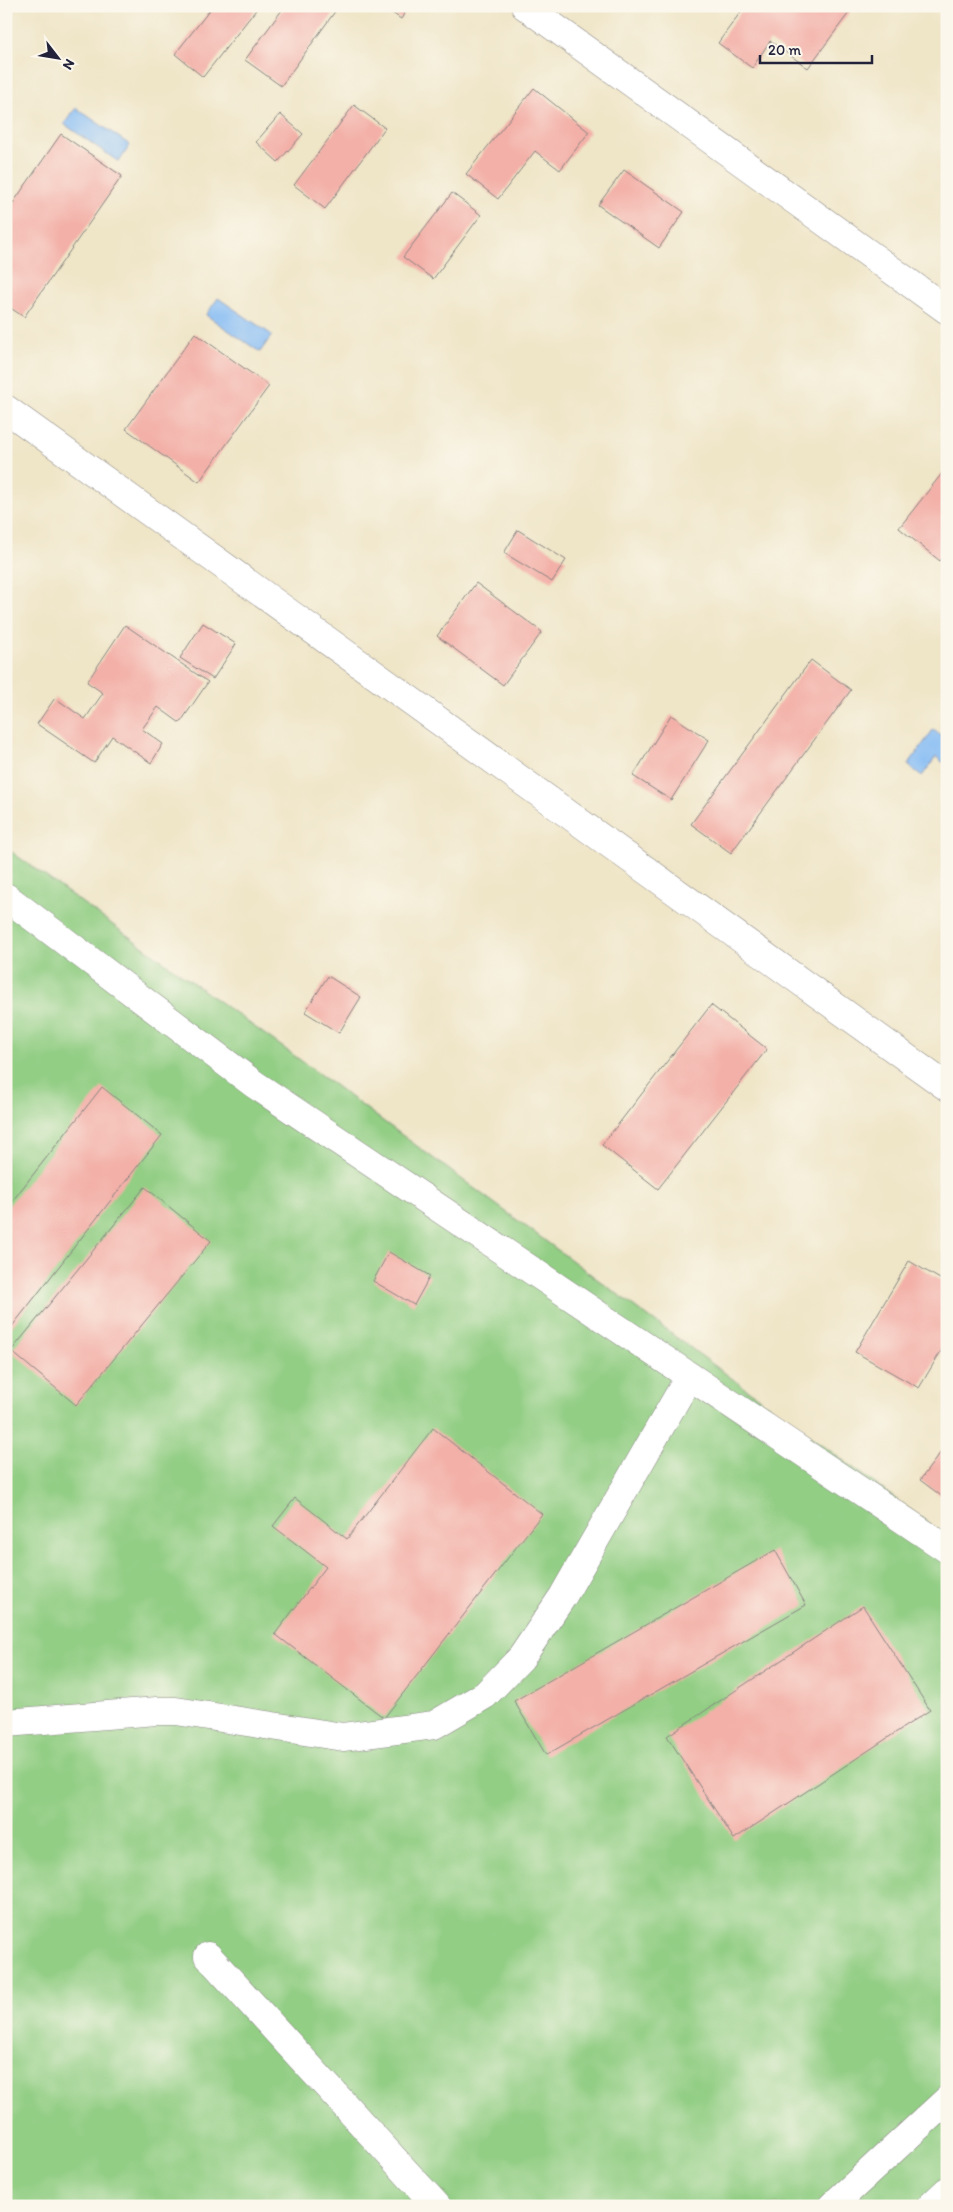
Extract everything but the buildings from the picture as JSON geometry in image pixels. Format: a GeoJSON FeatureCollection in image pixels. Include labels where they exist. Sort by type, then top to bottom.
{"type":"FeatureCollection","features":[{"type":"Feature","properties":{"kind":"street"},"geometry":{"type":"LineString","coordinates":[[524,6],[947,310]]}},
{"type":"Feature","properties":{"kind":"street"},"geometry":{"type":"LineString","coordinates":[[6,409],[947,1087]]}},
{"type":"Feature","properties":{"kind":"street"},"geometry":{"type":"LineString","coordinates":[[6,897],[254,1084],[947,1549]]}},
{"type":"Feature","properties":{"kind":"street"},"geometry":{"type":"LineString","coordinates":[[6,1724],[157,1711],[176,1712],[343,1737],[434,1725],[485,1695],[521,1658],[563,1596],[689,1377]]}},
{"type":"Feature","properties":{"kind":"street"},"geometry":{"type":"LineString","coordinates":[[208,1956],[437,2206]]}},
{"type":"Feature","properties":{"kind":"street"},"geometry":{"type":"LineString","coordinates":[[832,2206],[947,2100]]}},
{"type":"Feature","properties":{"kind":"street"},"geometry":{"type":"LineString","coordinates":[[931,2206],[947,2191]]}},
{"type":"Feature","properties":{"kind":"green space"},"geometry":{"type":"Polygon","coordinates":[[[6,848],[292,1054],[947,1537],[947,2206],[6,2206],[6,848]]]}},
{"type":"Feature","properties":{"kind":"water"},"geometry":{"type":"Polygon","coordinates":[[[76,108],[130,145],[119,162],[64,124],[76,108]]]}},
{"type":"Feature","properties":{"kind":"water"},"geometry":{"type":"Polygon","coordinates":[[[218,298],[272,335],[260,352],[206,315],[218,298]]]}},
{"type":"Feature","properties":{"kind":"water"},"geometry":{"type":"Polygon","coordinates":[[[933,730],[947,739],[947,765],[936,757],[922,776],[908,765],[933,730]]]}}]}
